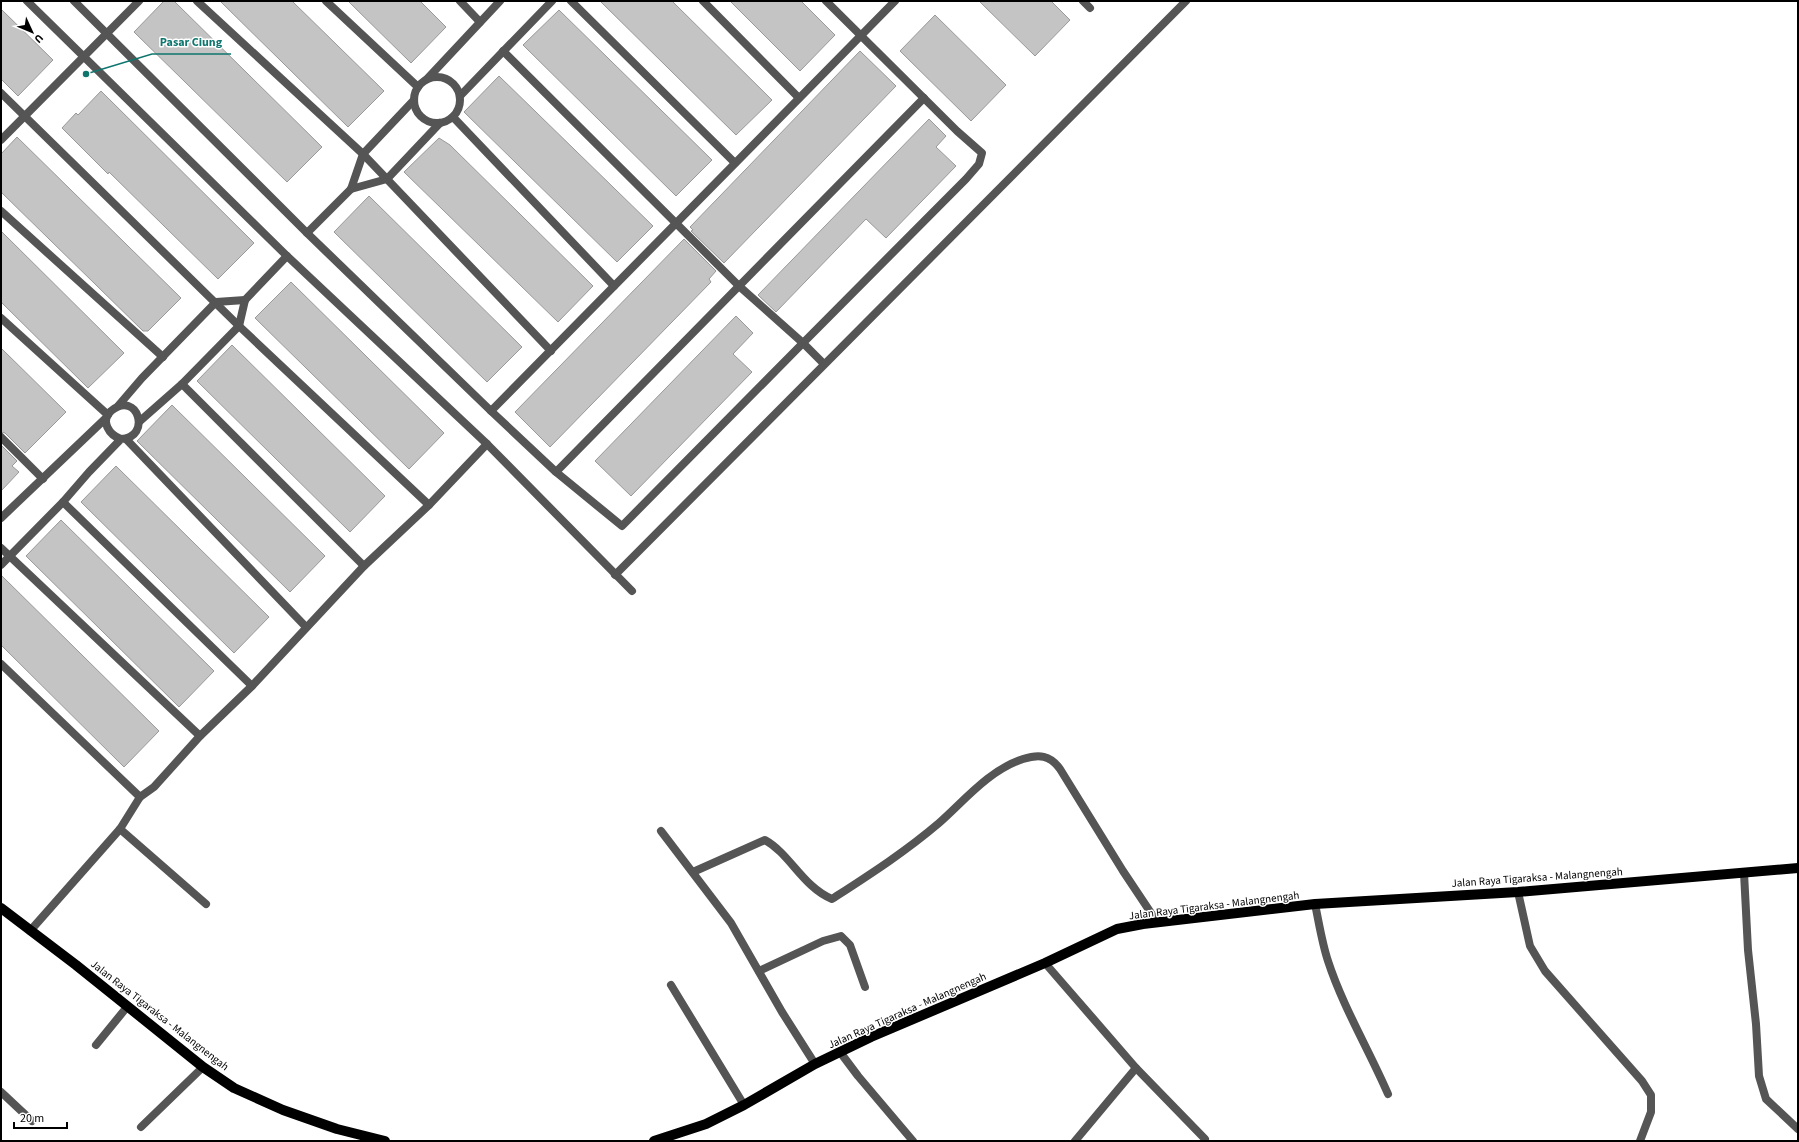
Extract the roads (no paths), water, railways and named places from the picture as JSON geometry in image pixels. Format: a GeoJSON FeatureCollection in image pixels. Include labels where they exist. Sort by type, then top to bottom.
{"type":"FeatureCollection","features":[{"type":"Feature","properties":{"kind":"main road","name":"Jalan Raya Tigaraksa - Malangnengah"},"geometry":{"type":"LineString","coordinates":[[654,1141],[706,1124],[744,1105],[815,1064],[840,1052],[1045,963],[1117,929],[1157,922],[1315,904],[1518,892],[1798,868]]}},
{"type":"Feature","properties":{"kind":"main road","name":"Jalan Raya Tigaraksa - Malangnengah"},"geometry":{"type":"LineString","coordinates":[[1,908],[76,965],[203,1067],[234,1088],[283,1110],[337,1129],[385,1141]]}},
{"type":"Feature","properties":{"kind":"street"},"geometry":{"type":"LineString","coordinates":[[27,1],[287,256],[487,444],[632,591]]}},
{"type":"Feature","properties":{"kind":"street"},"geometry":{"type":"LineString","coordinates":[[74,1],[306,233],[491,411],[556,472],[622,526],[979,164],[982,153],[970,144],[826,1]]}},
{"type":"Feature","properties":{"kind":"street"},"geometry":{"type":"LineString","coordinates":[[1,140],[24,115],[139,1]]}},
{"type":"Feature","properties":{"kind":"street"},"geometry":{"type":"LineString","coordinates":[[197,1],[363,154],[551,351]]}},
{"type":"Feature","properties":{"kind":"street"},"geometry":{"type":"LineString","coordinates":[[326,1],[418,87]]}},
{"type":"Feature","properties":{"kind":"street"},"geometry":{"type":"LineString","coordinates":[[460,1],[480,22]]}},
{"type":"Feature","properties":{"kind":"street"},"geometry":{"type":"LineString","coordinates":[[306,233],[351,189],[363,154],[414,100],[418,87],[500,1]]}},
{"type":"Feature","properties":{"kind":"street"},"geometry":{"type":"LineString","coordinates":[[460,96],[552,1]]}},
{"type":"Feature","properties":{"kind":"street"},"geometry":{"type":"LineString","coordinates":[[571,1],[735,164]]}},
{"type":"Feature","properties":{"kind":"street"},"geometry":{"type":"LineString","coordinates":[[702,1],[799,98]]}},
{"type":"Feature","properties":{"kind":"street"},"geometry":{"type":"LineString","coordinates":[[491,411],[895,1]]}},
{"type":"Feature","properties":{"kind":"street"},"geometry":{"type":"LineString","coordinates":[[1083,1],[1090,8]]}},
{"type":"Feature","properties":{"kind":"street"},"geometry":{"type":"LineString","coordinates":[[615,575],[1186,1]]}},
{"type":"Feature","properties":{"kind":"street"},"geometry":{"type":"LineString","coordinates":[[503,51],[739,286],[803,343],[824,364]]}},
{"type":"Feature","properties":{"kind":"street"},"geometry":{"type":"LineString","coordinates":[[351,189],[387,179],[440,123],[453,118],[459,107],[460,96],[456,86],[448,79],[437,77],[427,79]]}},
{"type":"Feature","properties":{"kind":"street"},"geometry":{"type":"LineString","coordinates":[[1,93],[239,326],[429,505]]}},
{"type":"Feature","properties":{"kind":"street"},"geometry":{"type":"LineString","coordinates":[[556,472],[924,98]]}},
{"type":"Feature","properties":{"kind":"street"},"geometry":{"type":"LineString","coordinates":[[414,100],[416,109],[422,117],[430,122],[440,123]]}},
{"type":"Feature","properties":{"kind":"street"},"geometry":{"type":"LineString","coordinates":[[453,118],[614,286]]}},
{"type":"Feature","properties":{"kind":"street"},"geometry":{"type":"LineString","coordinates":[[1,211],[163,357]]}},
{"type":"Feature","properties":{"kind":"street"},"geometry":{"type":"LineString","coordinates":[[1,565],[124,439],[136,432],[140,421],[182,384],[239,326],[245,300],[287,256]]}},
{"type":"Feature","properties":{"kind":"street"},"geometry":{"type":"LineString","coordinates":[[1,518],[118,406],[216,302],[245,300]]}},
{"type":"Feature","properties":{"kind":"street"},"geometry":{"type":"LineString","coordinates":[[1,318],[107,417]]}},
{"type":"Feature","properties":{"kind":"street"},"geometry":{"type":"LineString","coordinates":[[182,384],[364,566]]}},
{"type":"Feature","properties":{"kind":"street"},"geometry":{"type":"LineString","coordinates":[[118,406],[126,405],[133,408],[138,414],[140,421]]}},
{"type":"Feature","properties":{"kind":"street"},"geometry":{"type":"LineString","coordinates":[[107,417],[106,426],[109,432],[114,437],[124,439],[306,627]]}},
{"type":"Feature","properties":{"kind":"street"},"geometry":{"type":"LineString","coordinates":[[1,437],[43,479]]}},
{"type":"Feature","properties":{"kind":"street"},"geometry":{"type":"LineString","coordinates":[[30,931],[120,829],[140,797],[154,787],[200,736],[252,686],[364,566],[429,505],[487,444]]}},
{"type":"Feature","properties":{"kind":"street"},"geometry":{"type":"LineString","coordinates":[[63,502],[252,686]]}},
{"type":"Feature","properties":{"kind":"street"},"geometry":{"type":"LineString","coordinates":[[1,548],[200,736]]}},
{"type":"Feature","properties":{"kind":"street"},"geometry":{"type":"LineString","coordinates":[[1,664],[140,797]]}},
{"type":"Feature","properties":{"kind":"street"},"geometry":{"type":"LineString","coordinates":[[693,872],[765,840],[772,844],[804,879],[824,896],[832,899],[889,862],[938,823],[976,788],[1005,767],[1023,759],[1043,757],[1054,761],[1060,768],[1123,871],[1157,922]]}},
{"type":"Feature","properties":{"kind":"street"},"geometry":{"type":"LineString","coordinates":[[120,829],[206,904]]}},
{"type":"Feature","properties":{"kind":"street"},"geometry":{"type":"LineString","coordinates":[[661,831],[731,923],[782,1012],[815,1064]]}},
{"type":"Feature","properties":{"kind":"street"},"geometry":{"type":"LineString","coordinates":[[1744,873],[1748,950],[1756,1024],[1759,1076],[1766,1099],[1798,1129]]}},
{"type":"Feature","properties":{"kind":"street"},"geometry":{"type":"LineString","coordinates":[[1518,892],[1530,946],[1545,971],[1634,1071],[1651,1095],[1651,1112],[1640,1141]]}},
{"type":"Feature","properties":{"kind":"street"},"geometry":{"type":"LineString","coordinates":[[1315,904],[1328,961],[1354,1025],[1377,1068],[1388,1094]]}},
{"type":"Feature","properties":{"kind":"street"},"geometry":{"type":"LineString","coordinates":[[759,971],[823,941],[841,936],[850,945],[865,987]]}},
{"type":"Feature","properties":{"kind":"street"},"geometry":{"type":"LineString","coordinates":[[1045,963],[1136,1068],[1205,1139]]}},
{"type":"Feature","properties":{"kind":"street"},"geometry":{"type":"LineString","coordinates":[[671,985],[744,1105]]}},
{"type":"Feature","properties":{"kind":"street"},"geometry":{"type":"LineString","coordinates":[[96,1045],[127,1007]]}},
{"type":"Feature","properties":{"kind":"street"},"geometry":{"type":"LineString","coordinates":[[840,1052],[858,1076],[913,1141]]}},
{"type":"Feature","properties":{"kind":"street"},"geometry":{"type":"LineString","coordinates":[[140,1127],[203,1067]]}},
{"type":"Feature","properties":{"kind":"street"},"geometry":{"type":"LineString","coordinates":[[1075,1141],[1136,1068]]}},
{"type":"Feature","properties":{"kind":"street"},"geometry":{"type":"LineString","coordinates":[[1,1092],[32,1121]]}},
{"type":"Feature","properties":{"kind":"place","name":"Pasar Ciung"},"geometry":{"type":"Point","coordinates":[86,74]}}]}
